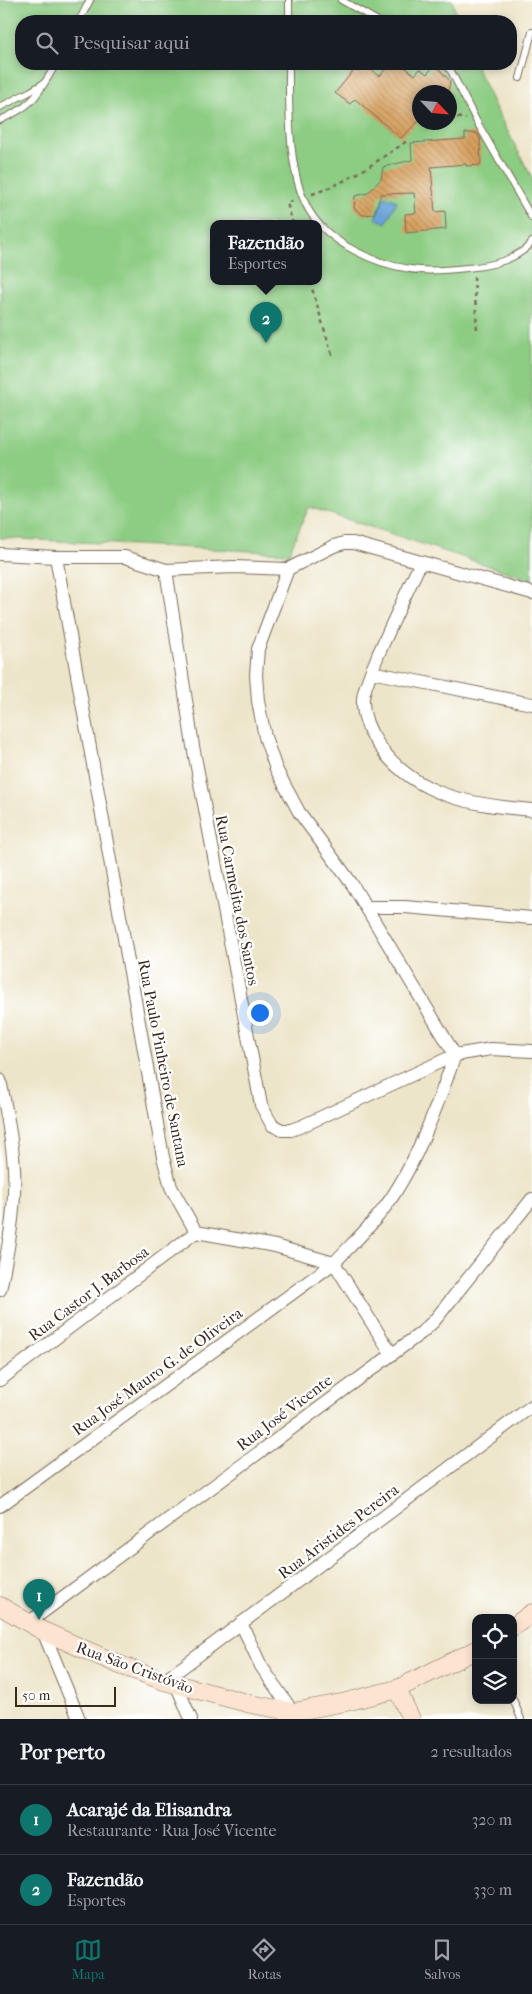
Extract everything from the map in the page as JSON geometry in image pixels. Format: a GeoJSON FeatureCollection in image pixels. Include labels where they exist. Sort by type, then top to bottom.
{"type":"FeatureCollection","features":[{"type":"Feature","properties":{"kind":"main road","name":"Rua São Cristóvão"},"geometry":{"type":"LineString","coordinates":[[0,1606],[35,1627],[120,1665],[170,1683],[294,1716],[397,1688],[472,1652]]}},
{"type":"Feature","properties":{"kind":"main road"},"geometry":{"type":"LineString","coordinates":[[517,1624],[532,1613]]}},
{"type":"Feature","properties":{"kind":"main road"},"geometry":{"type":"LineString","coordinates":[[397,1688],[411,1719]]}},
{"type":"Feature","properties":{"kind":"street"},"geometry":{"type":"LineString","coordinates":[[0,554],[56,557],[125,557],[166,570],[234,567],[288,569],[344,543],[353,543],[532,593]]}},
{"type":"Feature","properties":{"kind":"street","name":"Rua Paulo Pinheiro de Santana"},"geometry":{"type":"LineString","coordinates":[[56,557],[163,1157],[171,1187],[196,1232]]}},
{"type":"Feature","properties":{"kind":"street"},"geometry":{"type":"LineString","coordinates":[[421,562],[371,672],[363,698],[366,721],[375,739],[399,769],[412,780],[446,795],[475,802],[532,810]]}},
{"type":"Feature","properties":{"kind":"street"},"geometry":{"type":"LineString","coordinates":[[288,569],[258,649],[256,675],[258,701],[265,737],[276,769],[299,812],[352,884],[455,1055]]}},
{"type":"Feature","properties":{"kind":"street","name":"Rua Carmelita dos Santos"},"geometry":{"type":"LineString","coordinates":[[166,570],[194,755],[250,1052],[261,1105],[266,1116],[272,1125],[282,1130],[291,1130],[455,1055]]}},
{"type":"Feature","properties":{"kind":"street"},"geometry":{"type":"LineString","coordinates":[[371,672],[532,704]]}},
{"type":"Feature","properties":{"kind":"street"},"geometry":{"type":"LineString","coordinates":[[366,907],[405,907],[532,918]]}},
{"type":"Feature","properties":{"kind":"street"},"geometry":{"type":"LineString","coordinates":[[455,1055],[491,1050],[532,1051]]}},
{"type":"Feature","properties":{"kind":"street"},"geometry":{"type":"LineString","coordinates":[[334,1263],[380,1215],[402,1180],[438,1103],[455,1055]]}},
{"type":"Feature","properties":{"kind":"street"},"geometry":{"type":"LineString","coordinates":[[0,1080],[13,1161],[13,1198],[9,1247],[0,1290]]}},
{"type":"Feature","properties":{"kind":"street"},"geometry":{"type":"LineString","coordinates":[[0,1162],[13,1161]]}},
{"type":"Feature","properties":{"kind":"street","name":"Rua José Vicente"},"geometry":{"type":"LineString","coordinates":[[35,1627],[392,1353],[421,1333],[434,1321],[531,1204]]}},
{"type":"Feature","properties":{"kind":"street"},"geometry":{"type":"LineString","coordinates":[[196,1232],[275,1246],[334,1263],[392,1353]]}},
{"type":"Feature","properties":{"kind":"street","name":"Rua Castor J. Barbosa"},"geometry":{"type":"LineString","coordinates":[[0,1380],[196,1232]]}},
{"type":"Feature","properties":{"kind":"street","name":"Rua José Mauro G. de Oliveira"},"geometry":{"type":"LineString","coordinates":[[0,1506],[334,1263]]}},
{"type":"Feature","properties":{"kind":"street","name":"Rua Aristides Pereira"},"geometry":{"type":"LineString","coordinates":[[170,1683],[242,1623],[532,1406]]}},
{"type":"Feature","properties":{"kind":"street"},"geometry":{"type":"LineString","coordinates":[[242,1623],[261,1666],[294,1716]]}},
{"type":"Feature","properties":{"kind":"street"},"geometry":{"type":"LineString","coordinates":[[35,1627],[80,1719]]}},
{"type":"Feature","properties":{"kind":"street"},"geometry":{"type":"LineString","coordinates":[[170,1683],[191,1719]]}},
{"type":"Feature","properties":{"kind":"lane"},"geometry":{"type":"LineString","coordinates":[[82,15],[90,0]]}},
{"type":"Feature","properties":{"kind":"lane"},"geometry":{"type":"LineString","coordinates":[[289,0],[289,15]]}},
{"type":"Feature","properties":{"kind":"lane"},"geometry":{"type":"LineString","coordinates":[[341,0],[367,15]]}},
{"type":"Feature","properties":{"kind":"lane"},"geometry":{"type":"LineString","coordinates":[[520,78],[532,32]]}},
{"type":"Feature","properties":{"kind":"lane"},"geometry":{"type":"LineString","coordinates":[[0,120],[26,107],[36,98],[52,70]]}},
{"type":"Feature","properties":{"kind":"lane"},"geometry":{"type":"LineString","coordinates":[[289,70],[292,141],[299,190],[317,220]]}},
{"type":"Feature","properties":{"kind":"lane"},"geometry":{"type":"LineString","coordinates":[[448,70],[532,218]]}},
{"type":"Feature","properties":{"kind":"lane"},"geometry":{"type":"LineString","coordinates":[[0,107],[45,82]]}},
{"type":"Feature","properties":{"kind":"lane"},"geometry":{"type":"LineString","coordinates":[[322,227],[328,234],[359,253],[410,269],[449,270],[474,268],[506,260],[526,249],[532,242]]}},
{"type":"Feature","properties":{"kind":"lane"},"geometry":{"type":"LineString","coordinates":[[515,1704],[521,1719]]}},
{"type":"Feature","properties":{"kind":"path"},"geometry":{"type":"LineString","coordinates":[[292,220],[287,203],[330,188],[364,170],[406,141]]}},
{"type":"Feature","properties":{"kind":"path"},"geometry":{"type":"LineString","coordinates":[[474,268],[476,330]]}},
{"type":"Feature","properties":{"kind":"path"},"geometry":{"type":"LineString","coordinates":[[311,285],[333,358]]}},
{"type":"Feature","properties":{"kind":"green space"},"geometry":{"type":"Polygon","coordinates":[[[0,0],[452,0],[456,15],[15,15],[15,70],[478,70],[532,178],[532,580],[309,507],[289,553],[0,538],[0,0]]]}},
{"type":"Feature","properties":{"kind":"water"},"geometry":{"type":"Polygon","coordinates":[[[385,196],[397,201],[386,223],[375,218],[385,196]]]}},
{"type":"Feature","properties":{"kind":"building"},"geometry":{"type":"Polygon","coordinates":[[[354,70],[372,70],[380,76],[384,70],[409,70],[415,75],[419,70],[427,74],[430,70],[440,70],[450,81],[449,85],[412,85],[412,128],[401,138],[355,99],[350,104],[335,93],[354,70]]]}},
{"type":"Feature","properties":{"kind":"building"},"geometry":{"type":"Polygon","coordinates":[[[465,133],[477,133],[480,138],[481,165],[466,166],[466,164],[431,167],[435,212],[445,211],[446,229],[406,233],[405,214],[416,213],[414,193],[381,194],[374,214],[363,215],[354,208],[355,196],[368,193],[381,179],[383,167],[412,160],[411,143],[465,139],[465,133]]]}},
{"type":"Feature","properties":{"kind":"place","name":"Fazendão"},"geometry":{"type":"Point","coordinates":[266,343]}},
{"type":"Feature","properties":{"kind":"place","name":"Acarajé da Elisandra"},"geometry":{"type":"Point","coordinates":[39,1620]}}]}
